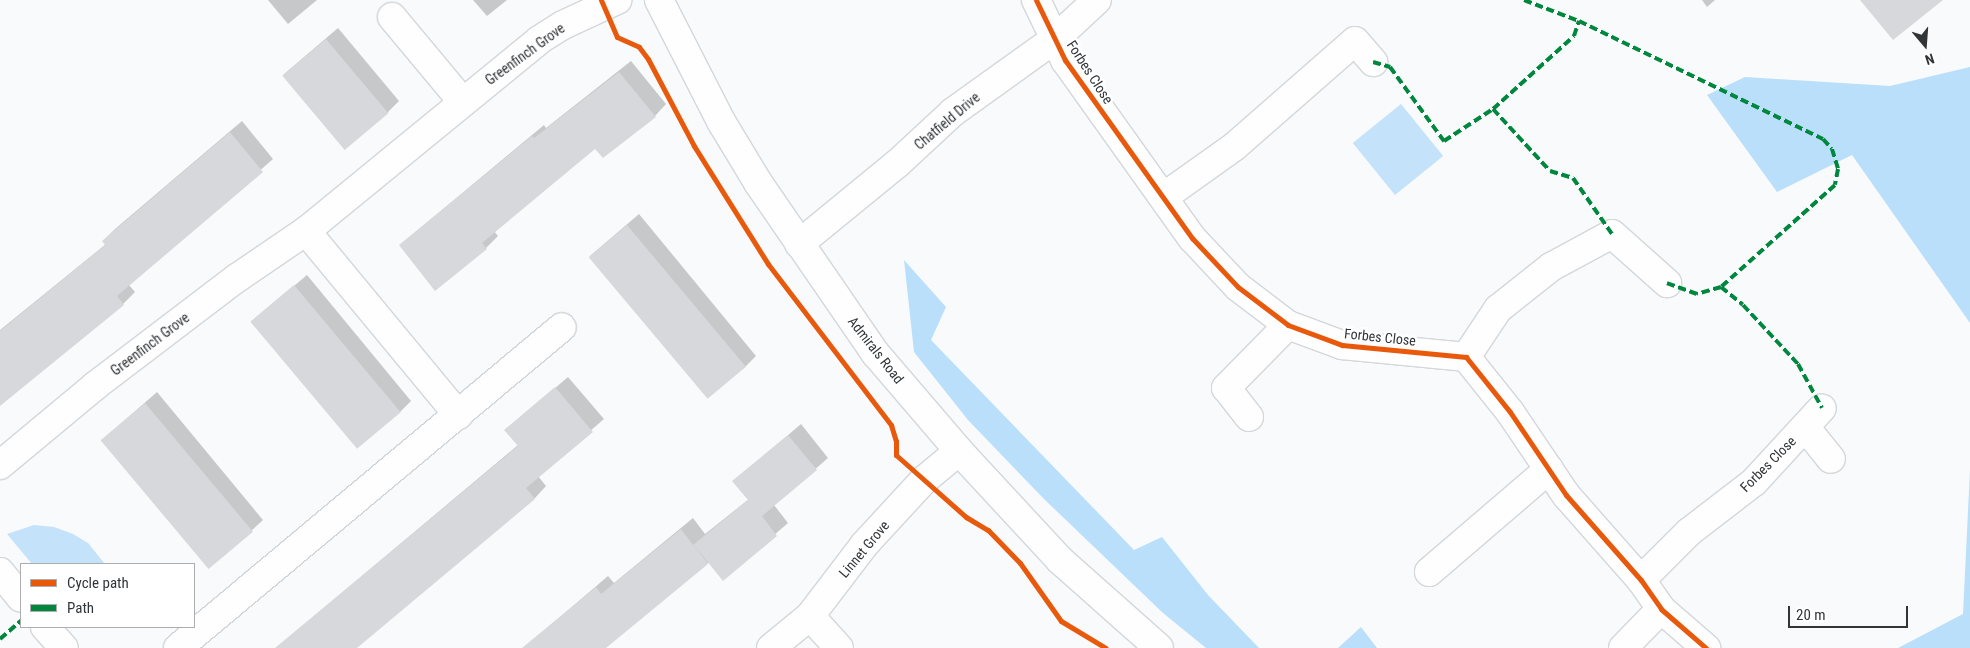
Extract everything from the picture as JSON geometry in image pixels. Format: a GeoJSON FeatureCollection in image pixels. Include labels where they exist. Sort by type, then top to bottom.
{"type":"FeatureCollection","features":[{"type":"Feature","properties":{"kind":"street","name":"Greenfinch Grove"},"geometry":{"type":"LineString","coordinates":[[0,466],[95,386],[237,278],[306,231],[462,101],[539,40],[563,25],[618,0]]}},
{"type":"Feature","properties":{"kind":"street","name":"Admirals Road"},"geometry":{"type":"LineString","coordinates":[[659,0],[722,123],[799,244],[876,354],[959,451],[1060,560],[1159,648]]}},
{"type":"Feature","properties":{"kind":"street","name":"Forbes Close"},"geometry":{"type":"LineString","coordinates":[[1036,0],[1065,60],[1165,196],[1192,238],[1238,286],[1288,325],[1342,345],[1466,356]]}},
{"type":"Feature","properties":{"kind":"street","name":"Chatfield Drive"},"geometry":{"type":"LineString","coordinates":[[799,244],[898,164],[953,112],[1055,39],[1097,0]]}},
{"type":"Feature","properties":{"kind":"street"},"geometry":{"type":"LineString","coordinates":[[392,17],[462,101]]}},
{"type":"Feature","properties":{"kind":"street"},"geometry":{"type":"LineString","coordinates":[[1165,196],[1235,146],[1355,41],[1373,62]]}},
{"type":"Feature","properties":{"kind":"street"},"geometry":{"type":"LineString","coordinates":[[306,231],[458,415]]}},
{"type":"Feature","properties":{"kind":"street"},"geometry":{"type":"LineString","coordinates":[[1667,283],[1612,234],[1551,268],[1498,308],[1466,356],[1510,412],[1566,495],[1641,580],[1661,609],[1706,648]]}},
{"type":"Feature","properties":{"kind":"street"},"geometry":{"type":"LineString","coordinates":[[1249,418],[1226,388],[1288,325]]}},
{"type":"Feature","properties":{"kind":"street"},"geometry":{"type":"LineString","coordinates":[[178,648],[562,327]]}},
{"type":"Feature","properties":{"kind":"street","name":"Forbes Close"},"geometry":{"type":"LineString","coordinates":[[1641,580],[1689,532],[1754,482],[1813,417],[1831,459]]}},
{"type":"Feature","properties":{"kind":"street","name":"Linnet Grove"},"geometry":{"type":"LineString","coordinates":[[771,648],[810,616],[864,545],[924,480],[959,451]]}},
{"type":"Feature","properties":{"kind":"street"},"geometry":{"type":"LineString","coordinates":[[1429,572],[1549,469]]}},
{"type":"Feature","properties":{"kind":"street"},"geometry":{"type":"LineString","coordinates":[[0,572],[20,597]]}},
{"type":"Feature","properties":{"kind":"street"},"geometry":{"type":"LineString","coordinates":[[1623,648],[1661,609]]}},
{"type":"Feature","properties":{"kind":"street"},"geometry":{"type":"LineString","coordinates":[[810,616],[839,648]]}},
{"type":"Feature","properties":{"kind":"street"},"geometry":{"type":"LineString","coordinates":[[46,628],[64,648]]}},
{"type":"Feature","properties":{"kind":"shaded area"},"geometry":{"type":"Polygon","coordinates":[[[1970,67],[1970,323],[1852,155],[1777,192],[1707,95],[1745,77],[1890,86],[1970,67]]]}},
{"type":"Feature","properties":{"kind":"shaded area"},"geometry":{"type":"Polygon","coordinates":[[[1401,104],[1443,156],[1395,195],[1353,143],[1401,104]]]}},
{"type":"Feature","properties":{"kind":"shaded area"},"geometry":{"type":"Polygon","coordinates":[[[904,260],[946,307],[931,340],[1134,550],[1162,537],[1208,595],[1259,648],[1206,648],[1163,613],[1044,499],[968,420],[914,352],[904,260]]]}},
{"type":"Feature","properties":{"kind":"shaded area"},"geometry":{"type":"Polygon","coordinates":[[[1970,470],[1970,648],[1898,648],[1963,614],[1970,470]]]}},
{"type":"Feature","properties":{"kind":"shaded area"},"geometry":{"type":"Polygon","coordinates":[[[34,525],[54,527],[73,534],[88,543],[104,563],[31,563],[7,534],[34,525]]]}},
{"type":"Feature","properties":{"kind":"shaded area"},"geometry":{"type":"Polygon","coordinates":[[[1361,627],[1377,648],[1338,648],[1361,627]]]}},
{"type":"Feature","properties":{"kind":"building"},"geometry":{"type":"Polygon","coordinates":[[[1860,0],[1943,0],[1893,40],[1860,0]]]}},
{"type":"Feature","properties":{"kind":"building"},"geometry":{"type":"Polygon","coordinates":[[[326,39],[388,113],[345,150],[282,76],[326,39]]]}},
{"type":"Feature","properties":{"kind":"building"},"geometry":{"type":"Polygon","coordinates":[[[619,72],[656,117],[603,158],[595,149],[482,243],[487,249],[435,291],[399,245],[532,136],[534,138],[619,72]]]}},
{"type":"Feature","properties":{"kind":"building"},"geometry":{"type":"Polygon","coordinates":[[[230,132],[263,172],[117,296],[124,305],[0,406],[0,331],[105,245],[102,241],[230,132]]]}},
{"type":"Feature","properties":{"kind":"building"},"geometry":{"type":"Polygon","coordinates":[[[627,225],[746,367],[708,399],[589,257],[627,225]]]}},
{"type":"Feature","properties":{"kind":"building"},"geometry":{"type":"Polygon","coordinates":[[[294,285],[401,412],[357,449],[250,322],[294,285]]]}},
{"type":"Feature","properties":{"kind":"building"},"geometry":{"type":"Polygon","coordinates":[[[555,387],[593,432],[526,488],[535,499],[357,648],[275,648],[518,446],[504,430],[555,387]]]}},
{"type":"Feature","properties":{"kind":"building"},"geometry":{"type":"Polygon","coordinates":[[[145,403],[253,532],[209,569],[101,440],[145,403]]]}},
{"type":"Feature","properties":{"kind":"building"},"geometry":{"type":"Polygon","coordinates":[[[788,435],[817,470],[762,516],[777,536],[723,581],[694,545],[708,564],[606,648],[522,648],[596,587],[601,594],[681,529],[693,545],[748,500],[732,481],[788,435]]]}},
{"type":"Feature","properties":{"kind":"marked path"},"geometry":{"type":"LineString","coordinates":[[1524,0],[1579,21],[1823,139],[1832,149],[1838,169],[1835,185],[1721,287],[1697,294],[1667,283]]}},
{"type":"Feature","properties":{"kind":"marked path"},"geometry":{"type":"LineString","coordinates":[[1493,109],[1574,36],[1579,21]]}},
{"type":"Feature","properties":{"kind":"marked path"},"geometry":{"type":"LineString","coordinates":[[1373,62],[1390,67],[1444,141],[1493,109],[1550,171],[1573,178],[1612,234]]}},
{"type":"Feature","properties":{"kind":"marked path"},"geometry":{"type":"LineString","coordinates":[[1721,287],[1743,305],[1798,364],[1822,408]]}},
{"type":"Feature","properties":{"kind":"marked path"},"geometry":{"type":"LineString","coordinates":[[0,639],[20,622]]}},
{"type":"Feature","properties":{"kind":"cycle path"},"geometry":{"type":"LineString","coordinates":[[601,0],[617,37],[639,47],[648,59],[694,146],[768,264],[891,425],[896,441],[896,455],[966,517],[988,530],[1020,563],[1061,621],[1106,648]]}},
{"type":"Feature","properties":{"kind":"cycle path"},"geometry":{"type":"LineString","coordinates":[[1036,0],[1065,60],[1192,238],[1238,287],[1288,325],[1342,345],[1466,357],[1510,412],[1566,495],[1641,580],[1661,609],[1706,648]]}}]}
